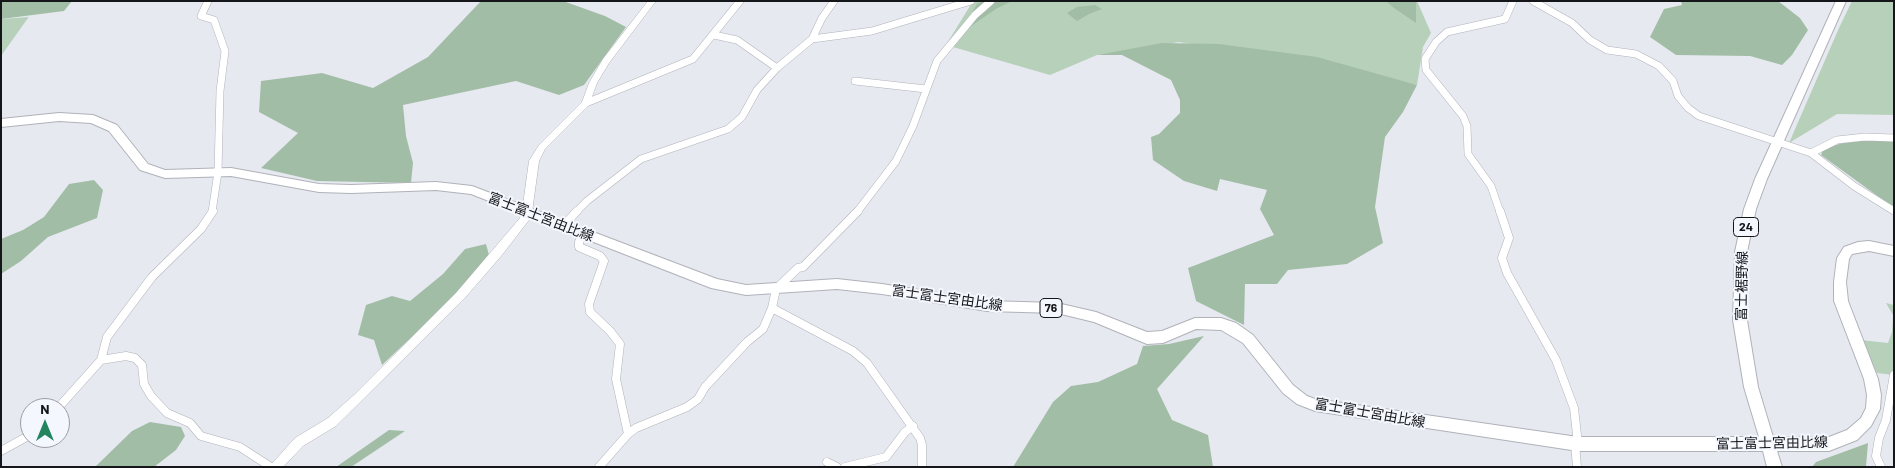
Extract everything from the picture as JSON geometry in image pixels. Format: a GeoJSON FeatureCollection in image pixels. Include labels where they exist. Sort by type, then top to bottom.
{"type":"FeatureCollection","features":[{"type":"Feature","properties":{"kind":"main road","name":"富士裾野線"},"geometry":{"type":"LineString","coordinates":[[1775,467],[1751,387],[1745,354],[1740,320],[1741,252],[1750,209],[1841,1]]}},
{"type":"Feature","properties":{"kind":"main road","name":"富士富士宮由比線"},"geometry":{"type":"LineString","coordinates":[[1,123],[59,117],[92,119],[113,128],[144,167],[153,171],[176,175],[231,172],[319,188],[458,187],[472,190],[716,284],[746,290],[837,284],[882,289],[987,306],[1058,308],[1096,317],[1138,336],[1147,338],[1164,337],[1195,324],[1220,324],[1231,327],[1248,339],[1288,389],[1302,400],[1315,405],[1576,444],[1829,444],[1852,435],[1866,422],[1873,409],[1874,395],[1871,379],[1841,301],[1842,258],[1848,250],[1858,247],[1869,246],[1894,251]]}},
{"type":"Feature","properties":{"kind":"street"},"geometry":{"type":"LineString","coordinates":[[67,398],[102,360],[107,337],[152,277],[185,246],[210,218],[213,211],[218,172],[220,91],[226,51],[214,20],[201,16],[208,1]]}},
{"type":"Feature","properties":{"kind":"street"},"geometry":{"type":"LineString","coordinates":[[586,103],[593,83],[606,61],[652,1]]}},
{"type":"Feature","properties":{"kind":"street"},"geometry":{"type":"LineString","coordinates":[[102,360],[126,356],[135,358],[142,365],[144,384],[151,396],[167,413],[190,424],[201,436],[240,447],[273,467],[299,442],[332,422],[460,296],[524,220],[527,212],[534,161],[542,147],[586,103],[684,64],[693,58],[714,35],[740,1]]}},
{"type":"Feature","properties":{"kind":"street"},"geometry":{"type":"LineString","coordinates":[[564,225],[587,201],[641,159],[728,129],[742,117],[757,90],[776,68],[812,39],[822,18],[834,1]]}},
{"type":"Feature","properties":{"kind":"street"},"geometry":{"type":"LineString","coordinates":[[812,39],[872,31],[971,1]]}},
{"type":"Feature","properties":{"kind":"street"},"geometry":{"type":"LineString","coordinates":[[599,467],[628,434],[636,428],[687,407],[698,399],[705,387],[763,329],[772,308],[776,289],[798,268],[803,266],[863,206],[896,161],[913,126],[937,61],[975,15],[991,1]]}},
{"type":"Feature","properties":{"kind":"street"},"geometry":{"type":"LineString","coordinates":[[1513,1],[1505,19],[1494,23],[1446,32],[1425,58],[1426,70],[1463,116],[1467,126],[1468,154],[1491,186],[1509,238],[1502,258],[1507,273],[1556,360],[1574,408],[1577,467]]}},
{"type":"Feature","properties":{"kind":"street"},"geometry":{"type":"LineString","coordinates":[[1533,1],[1572,23],[1590,40],[1607,50],[1636,54],[1658,66],[1673,82],[1678,96],[1688,108],[1699,116],[1777,144],[1811,153],[1854,186],[1894,211]]}},
{"type":"Feature","properties":{"kind":"street"},"geometry":{"type":"LineString","coordinates":[[714,35],[737,40],[776,68]]}},
{"type":"Feature","properties":{"kind":"street"},"geometry":{"type":"LineString","coordinates":[[855,81],[926,89]]}},
{"type":"Feature","properties":{"kind":"street"},"geometry":{"type":"LineString","coordinates":[[1811,153],[1826,143],[1837,140],[1866,136],[1894,138]]}},
{"type":"Feature","properties":{"kind":"street"},"geometry":{"type":"LineString","coordinates":[[584,234],[579,242],[579,247],[600,256],[604,261],[589,304],[590,312],[610,331],[620,344],[616,379],[628,434]]}},
{"type":"Feature","properties":{"kind":"street"},"geometry":{"type":"LineString","coordinates":[[772,308],[853,350],[867,363],[913,426],[922,445],[922,467]]}},
{"type":"Feature","properties":{"kind":"street"},"geometry":{"type":"LineString","coordinates":[[1881,467],[1876,456],[1894,375]]}},
{"type":"Feature","properties":{"kind":"street"},"geometry":{"type":"LineString","coordinates":[[846,467],[886,457],[905,432],[913,426]]}},
{"type":"Feature","properties":{"kind":"street"},"geometry":{"type":"LineString","coordinates":[[1,450],[20,440]]}},
{"type":"Feature","properties":{"kind":"street"},"geometry":{"type":"LineString","coordinates":[[827,462],[837,467]]}},
{"type":"Feature","properties":{"kind":"green space"},"geometry":{"type":"Polygon","coordinates":[[[1,1],[72,1],[64,11],[1,19],[1,1]]]}},
{"type":"Feature","properties":{"kind":"green space"},"geometry":{"type":"Polygon","coordinates":[[[481,1],[563,1],[605,16],[626,27],[584,85],[559,95],[516,81],[403,105],[406,136],[413,163],[411,183],[317,181],[261,168],[298,133],[259,112],[261,81],[322,73],[373,88],[428,57],[481,1]]]}},
{"type":"Feature","properties":{"kind":"green space"},"geometry":{"type":"Polygon","coordinates":[[[973,1],[1417,1],[1431,33],[1423,47],[1417,85],[1336,67],[1179,42],[1097,55],[1050,75],[946,45],[973,1]]]}},
{"type":"Feature","properties":{"kind":"green space"},"geometry":{"type":"Polygon","coordinates":[[[983,1],[1012,1],[971,26],[966,22],[977,4],[983,1]]]}},
{"type":"Feature","properties":{"kind":"green space"},"geometry":{"type":"Polygon","coordinates":[[[1386,1],[1416,1],[1416,23],[1394,8],[1386,1]]]}},
{"type":"Feature","properties":{"kind":"green space"},"geometry":{"type":"Polygon","coordinates":[[[1681,1],[1778,1],[1800,18],[1808,30],[1792,55],[1782,65],[1750,56],[1676,55],[1650,37],[1664,9],[1682,5],[1681,1]]]}},
{"type":"Feature","properties":{"kind":"green space"},"geometry":{"type":"Polygon","coordinates":[[[1852,1],[1894,1],[1894,115],[1837,114],[1789,143],[1839,28],[1852,1]]]}},
{"type":"Feature","properties":{"kind":"green space"},"geometry":{"type":"Polygon","coordinates":[[[1095,5],[1102,9],[1077,21],[1067,13],[1077,7],[1095,5]]]}},
{"type":"Feature","properties":{"kind":"green space"},"geometry":{"type":"Polygon","coordinates":[[[28,18],[1,56],[1,19],[28,18]]]}},
{"type":"Feature","properties":{"kind":"green space"},"geometry":{"type":"Polygon","coordinates":[[[1162,43],[1219,44],[1317,57],[1417,85],[1403,112],[1385,137],[1375,207],[1383,243],[1347,264],[1288,270],[1277,284],[1245,284],[1244,325],[1196,301],[1188,268],[1274,235],[1260,209],[1267,190],[1220,179],[1217,191],[1184,181],[1153,160],[1151,137],[1159,134],[1180,113],[1180,100],[1171,80],[1122,55],[1097,55],[1162,43]]]}},
{"type":"Feature","properties":{"kind":"green space"},"geometry":{"type":"Polygon","coordinates":[[[1894,136],[1894,208],[1821,155],[1823,149],[1849,141],[1894,136]]]}},
{"type":"Feature","properties":{"kind":"green space"},"geometry":{"type":"Polygon","coordinates":[[[94,180],[103,190],[97,218],[48,237],[21,261],[1,274],[1,239],[23,230],[44,217],[69,184],[94,180]]]}},
{"type":"Feature","properties":{"kind":"green space"},"geometry":{"type":"Polygon","coordinates":[[[486,244],[489,255],[449,302],[382,365],[374,340],[358,335],[366,305],[392,296],[410,301],[443,274],[465,249],[486,244]]]}},
{"type":"Feature","properties":{"kind":"green space"},"geometry":{"type":"Polygon","coordinates":[[[1886,303],[1894,305],[1894,375],[1877,373],[1861,340],[1888,343],[1892,332],[1893,315],[1886,303]]]}},
{"type":"Feature","properties":{"kind":"green space"},"geometry":{"type":"Polygon","coordinates":[[[1204,336],[1157,389],[1172,420],[1208,435],[1213,467],[1013,467],[1053,402],[1071,386],[1098,382],[1137,364],[1143,346],[1169,344],[1204,336]]]}},
{"type":"Feature","properties":{"kind":"green space"},"geometry":{"type":"Polygon","coordinates":[[[150,422],[181,427],[185,436],[176,450],[154,467],[95,467],[132,431],[150,422]]]}},
{"type":"Feature","properties":{"kind":"green space"},"geometry":{"type":"Polygon","coordinates":[[[389,430],[405,431],[351,467],[336,467],[389,430]]]}},
{"type":"Feature","properties":{"kind":"green space"},"geometry":{"type":"Polygon","coordinates":[[[1868,443],[1866,467],[1812,467],[1816,462],[1868,443]]]}}]}
